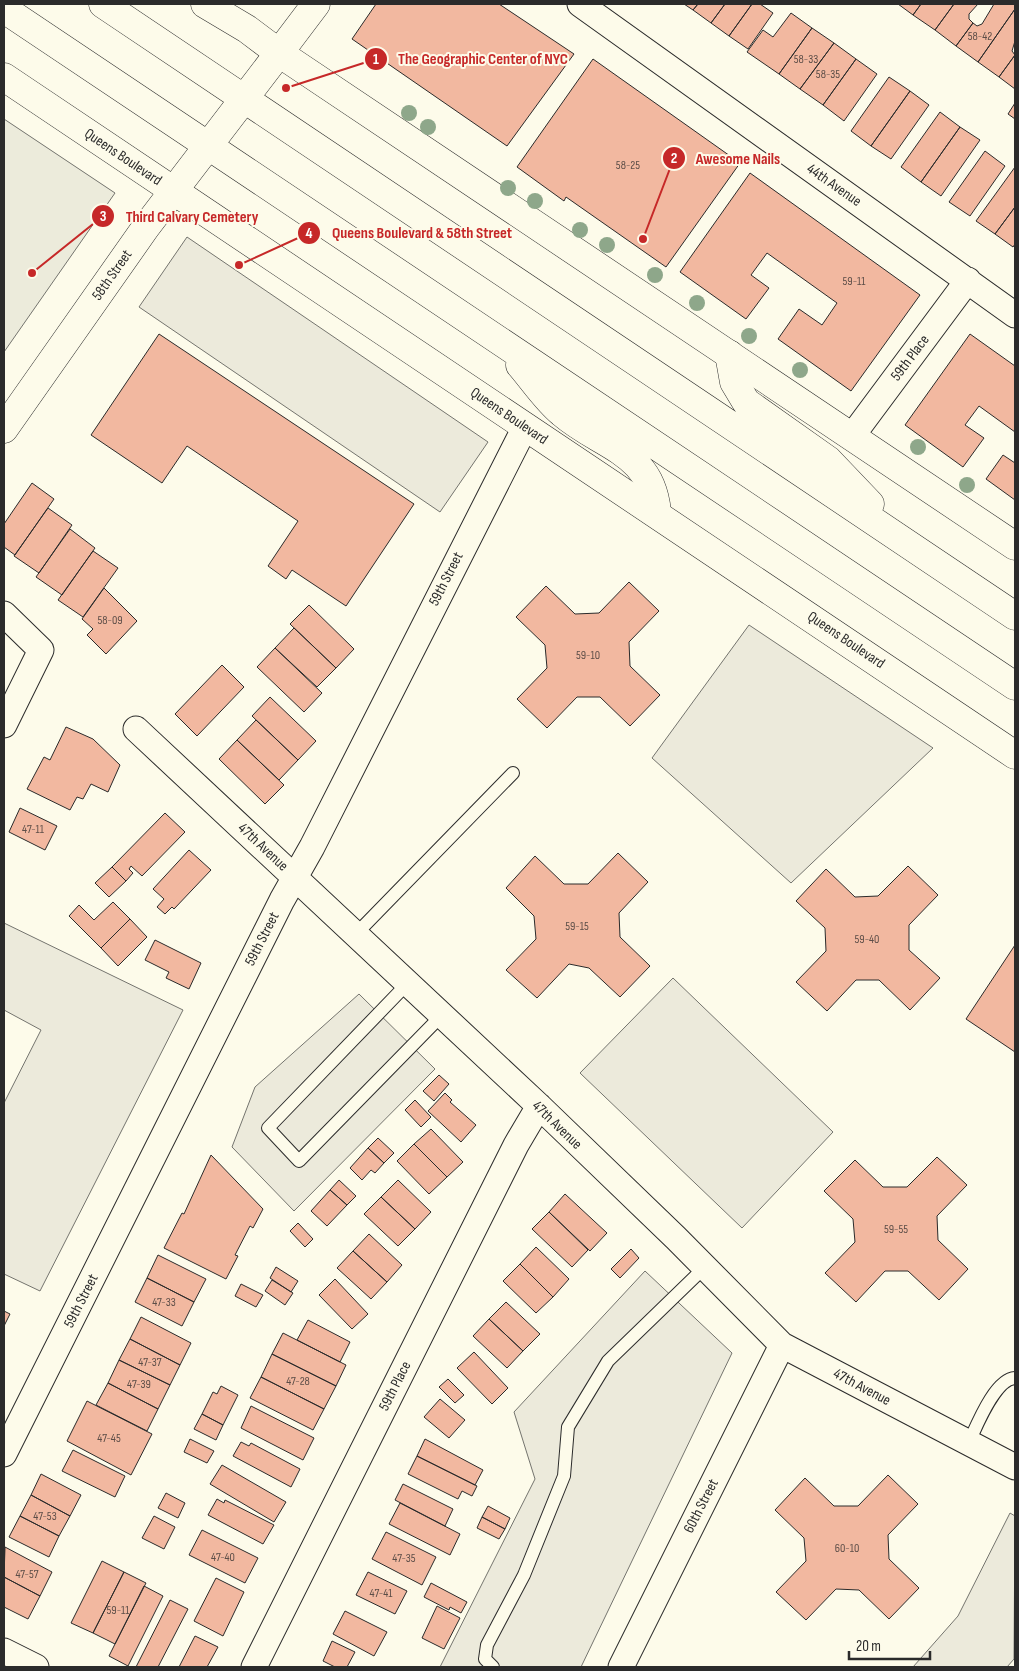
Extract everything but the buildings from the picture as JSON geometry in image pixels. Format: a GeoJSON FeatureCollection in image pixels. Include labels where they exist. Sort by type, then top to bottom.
{"type":"FeatureCollection","features":[{"type":"Feature","properties":{"kind":"main road"},"geometry":{"type":"LineString","coordinates":[[104,4],[1015,616]]}},
{"type":"Feature","properties":{"kind":"main road"},"geometry":{"type":"LineString","coordinates":[[205,4],[247,30],[1015,546]]}},
{"type":"Feature","properties":{"kind":"main road","name":"58th Street"},"geometry":{"type":"LineString","coordinates":[[4,429],[132,246],[316,4]]}},
{"type":"Feature","properties":{"kind":"main road"},"geometry":{"type":"LineString","coordinates":[[4,8],[1015,686]]}},
{"type":"Feature","properties":{"kind":"main road","name":"Queens Boulevard"},"geometry":{"type":"LineString","coordinates":[[4,77],[525,427],[657,513],[1015,755]]}},
{"type":"Feature","properties":{"kind":"main road"},"geometry":{"type":"LineString","coordinates":[[496,337],[562,413],[641,467],[652,486],[657,513]]}},
{"type":"Feature","properties":{"kind":"main road"},"geometry":{"type":"LineString","coordinates":[[728,354],[734,382],[746,402],[828,460],[903,540]]}},
{"type":"Feature","properties":{"kind":"street","name":"44th Avenue"},"geometry":{"type":"LineString","coordinates":[[580,4],[1015,315]]}},
{"type":"Feature","properties":{"kind":"street","name":"59th Place"},"geometry":{"type":"LineString","coordinates":[[852,436],[968,280]]}},
{"type":"Feature","properties":{"kind":"street","name":"59th Street"},"geometry":{"type":"LineString","coordinates":[[4,1454],[282,900],[296,877],[525,427]]}},
{"type":"Feature","properties":{"kind":"street"},"geometry":{"type":"LineString","coordinates":[[4,614],[41,650],[4,724]]}},
{"type":"Feature","properties":{"kind":"street","name":"47th Avenue"},"geometry":{"type":"LineString","coordinates":[[136,730],[296,877],[539,1106],[676,1238],[782,1345],[1015,1466]]}},
{"type":"Feature","properties":{"kind":"street","name":"59th Place"},"geometry":{"type":"LineString","coordinates":[[254,1667],[516,1145],[539,1106]]}},
{"type":"Feature","properties":{"kind":"street","name":"60th Street"},"geometry":{"type":"LineString","coordinates":[[621,1667],[782,1345]]}},
{"type":"Feature","properties":{"kind":"street"},"geometry":{"type":"LineString","coordinates":[[4,1651],[36,1667]]}},
{"type":"Feature","properties":{"kind":"lane"},"geometry":{"type":"LineString","coordinates":[[356,934],[513,773]]}},
{"type":"Feature","properties":{"kind":"lane"},"geometry":{"type":"LineString","coordinates":[[408,983],[268,1128],[299,1160],[442,1015]]}},
{"type":"Feature","properties":{"kind":"lane"},"geometry":{"type":"LineString","coordinates":[[493,1667],[485,1659],[487,1645],[524,1575],[564,1476],[568,1427],[608,1361],[704,1268]]}},
{"type":"Feature","properties":{"kind":"lane"},"geometry":{"type":"LineString","coordinates":[[968,1442],[997,1388],[1010,1378],[1015,1378]]}},
{"type":"Feature","properties":{"kind":"shaded area"},"geometry":{"type":"Polygon","coordinates":[[[4,119],[115,193],[4,352],[4,119]]]}},
{"type":"Feature","properties":{"kind":"shaded area"},"geometry":{"type":"Polygon","coordinates":[[[187,237],[488,442],[440,512],[139,307],[187,237]]]}},
{"type":"Feature","properties":{"kind":"shaded area"},"geometry":{"type":"Polygon","coordinates":[[[749,625],[933,748],[791,883],[652,758],[749,625]]]}},
{"type":"Feature","properties":{"kind":"shaded area"},"geometry":{"type":"Polygon","coordinates":[[[4,923],[183,1010],[40,1291],[4,1274],[4,1103],[41,1030],[4,1010],[4,923]]]}},
{"type":"Feature","properties":{"kind":"shaded area"},"geometry":{"type":"Polygon","coordinates":[[[673,978],[833,1132],[742,1228],[580,1073],[673,978]]]}},
{"type":"Feature","properties":{"kind":"shaded area"},"geometry":{"type":"Polygon","coordinates":[[[359,994],[435,1069],[294,1211],[232,1147],[255,1087],[359,994]]]}},
{"type":"Feature","properties":{"kind":"shaded area"},"geometry":{"type":"Polygon","coordinates":[[[645,1271],[732,1353],[581,1667],[440,1667],[535,1479],[514,1412],[645,1271]]]}},
{"type":"Feature","properties":{"kind":"shaded area"},"geometry":{"type":"Polygon","coordinates":[[[1010,1513],[1015,1516],[1014,1659],[1007,1667],[913,1667],[958,1616],[1010,1513]]]}},
{"type":"Feature","properties":{"kind":"place","name":"The Geographic Center of NYC"},"geometry":{"type":"Point","coordinates":[286,88]}},
{"type":"Feature","properties":{"kind":"place","name":"Awesome Nails"},"geometry":{"type":"Point","coordinates":[643,239]}},
{"type":"Feature","properties":{"kind":"place","name":"Queens Boulevard & 58th Street"},"geometry":{"type":"Point","coordinates":[239,265]}},
{"type":"Feature","properties":{"kind":"place","name":"Third Calvary Cemetery"},"geometry":{"type":"Point","coordinates":[32,273]}}]}
